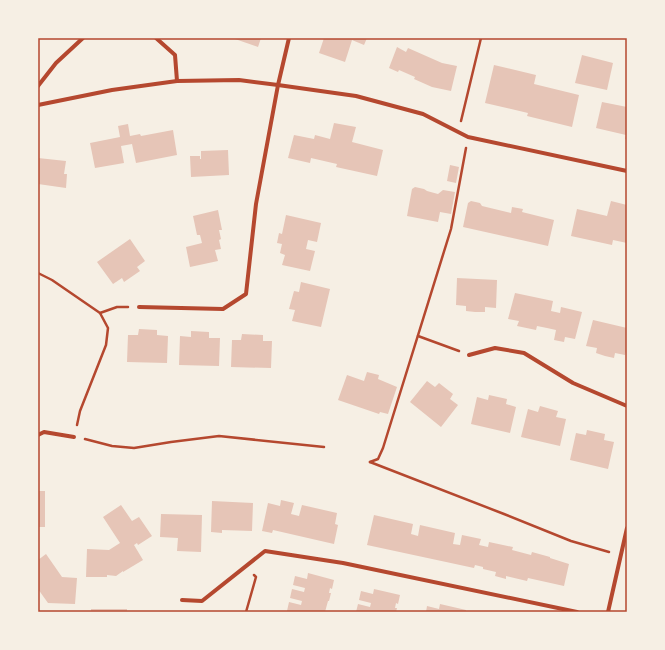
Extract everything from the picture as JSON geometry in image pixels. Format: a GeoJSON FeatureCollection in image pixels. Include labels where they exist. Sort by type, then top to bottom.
{"type":"FeatureCollection","features":[{"type":"Feature","properties":{"kind":"street"},"geometry":{"type":"LineString","coordinates":[[38,86],[56,63],[83,38]]}},
{"type":"Feature","properties":{"kind":"street"},"geometry":{"type":"LineString","coordinates":[[156,38],[175,55],[177,81]]}},
{"type":"Feature","properties":{"kind":"street"},"geometry":{"type":"LineString","coordinates":[[139,307],[223,309],[246,294],[256,204],[278,85],[289,38]]}},
{"type":"Feature","properties":{"kind":"street"},"geometry":{"type":"LineString","coordinates":[[38,105],[112,90],[177,81],[239,80],[356,96],[423,114],[468,137],[627,171]]}},
{"type":"Feature","properties":{"kind":"street"},"geometry":{"type":"LineString","coordinates":[[469,355],[495,348],[524,353],[573,383],[627,406]]}},
{"type":"Feature","properties":{"kind":"street"},"geometry":{"type":"LineString","coordinates":[[38,435],[44,432],[74,437]]}},
{"type":"Feature","properties":{"kind":"street"},"geometry":{"type":"LineString","coordinates":[[608,612],[627,528]]}},
{"type":"Feature","properties":{"kind":"street"},"geometry":{"type":"LineString","coordinates":[[182,600],[202,601],[265,550],[343,563],[577,612]]}},
{"type":"Feature","properties":{"kind":"path"},"geometry":{"type":"LineString","coordinates":[[459,133],[482,38]]}},
{"type":"Feature","properties":{"kind":"path"},"geometry":{"type":"LineString","coordinates":[[468,137],[451,229],[383,448],[378,458],[370,462],[571,541],[621,555]]}},
{"type":"Feature","properties":{"kind":"path"},"geometry":{"type":"LineString","coordinates":[[38,273],[52,280],[100,313],[108,328],[106,345],[80,412],[74,437],[112,446],[134,448],[219,436],[324,447]]}},
{"type":"Feature","properties":{"kind":"path"},"geometry":{"type":"LineString","coordinates":[[100,313],[117,307],[139,307]]}},
{"type":"Feature","properties":{"kind":"path"},"geometry":{"type":"LineString","coordinates":[[418,336],[469,355]]}},
{"type":"Feature","properties":{"kind":"path"},"geometry":{"type":"LineString","coordinates":[[245,566],[256,577],[246,612]]}},
{"type":"Feature","properties":{"kind":"building"},"geometry":{"type":"Polygon","coordinates":[[[235,38],[261,38],[258,47],[235,38]]]}},
{"type":"Feature","properties":{"kind":"building"},"geometry":{"type":"Polygon","coordinates":[[[324,38],[367,38],[364,45],[352,40],[345,62],[319,53],[324,38]]]}},
{"type":"Feature","properties":{"kind":"building"},"geometry":{"type":"Polygon","coordinates":[[[397,47],[406,52],[408,48],[442,63],[457,66],[451,91],[432,87],[414,79],[415,77],[399,70],[398,72],[389,68],[397,47]]]}},
{"type":"Feature","properties":{"kind":"building"},"geometry":{"type":"Polygon","coordinates":[[[582,55],[613,63],[607,90],[575,83],[582,55]]]}},
{"type":"Feature","properties":{"kind":"building"},"geometry":{"type":"Polygon","coordinates":[[[494,65],[536,75],[534,84],[579,95],[572,127],[527,116],[528,113],[485,103],[494,65]]]}},
{"type":"Feature","properties":{"kind":"building"},"geometry":{"type":"Polygon","coordinates":[[[602,102],[627,107],[627,139],[625,139],[626,135],[596,128],[602,102]]]}},
{"type":"Feature","properties":{"kind":"building"},"geometry":{"type":"Polygon","coordinates":[[[334,123],[356,127],[352,142],[383,150],[377,176],[336,167],[337,164],[311,158],[310,163],[288,158],[294,135],[314,139],[315,135],[330,139],[334,123]]]}},
{"type":"Feature","properties":{"kind":"building"},"geometry":{"type":"Polygon","coordinates":[[[128,124],[130,136],[140,134],[141,136],[173,130],[177,155],[136,163],[132,144],[121,146],[124,163],[95,168],[90,143],[120,137],[118,126],[128,124]]]}},
{"type":"Feature","properties":{"kind":"building"},"geometry":{"type":"Polygon","coordinates":[[[228,150],[229,175],[191,177],[190,156],[200,156],[201,159],[201,151],[228,150]]]}},
{"type":"Feature","properties":{"kind":"building"},"geometry":{"type":"Polygon","coordinates":[[[38,158],[66,161],[64,174],[67,174],[66,188],[38,184],[38,158]]]}},
{"type":"Feature","properties":{"kind":"building"},"geometry":{"type":"Polygon","coordinates":[[[450,165],[459,167],[456,183],[447,181],[450,165]]]}},
{"type":"Feature","properties":{"kind":"building"},"geometry":{"type":"Polygon","coordinates":[[[415,187],[438,194],[443,190],[455,192],[451,214],[440,212],[438,222],[407,216],[412,189],[415,187]]]}},
{"type":"Feature","properties":{"kind":"building"},"geometry":{"type":"Polygon","coordinates":[[[471,201],[480,203],[482,206],[511,213],[512,207],[523,209],[522,212],[554,220],[548,246],[463,227],[468,203],[471,201]]]}},
{"type":"Feature","properties":{"kind":"building"},"geometry":{"type":"Polygon","coordinates":[[[611,201],[627,205],[627,243],[613,240],[612,245],[571,236],[577,209],[607,216],[611,201]]]}},
{"type":"Feature","properties":{"kind":"building"},"geometry":{"type":"Polygon","coordinates":[[[218,210],[222,230],[219,230],[221,249],[215,250],[218,261],[190,267],[186,247],[202,243],[200,235],[197,235],[193,216],[218,210]]]}},
{"type":"Feature","properties":{"kind":"building"},"geometry":{"type":"Polygon","coordinates":[[[286,215],[321,223],[317,242],[308,240],[306,249],[315,251],[310,271],[282,265],[285,255],[280,253],[282,244],[277,243],[279,233],[282,234],[286,215]]]}},
{"type":"Feature","properties":{"kind":"building"},"geometry":{"type":"Polygon","coordinates":[[[130,239],[145,261],[137,267],[140,271],[124,282],[122,278],[113,284],[97,262],[130,239]]]}},
{"type":"Feature","properties":{"kind":"building"},"geometry":{"type":"Polygon","coordinates":[[[457,278],[497,280],[496,308],[485,307],[485,312],[475,312],[466,311],[466,306],[456,305],[457,278]]]}},
{"type":"Feature","properties":{"kind":"building"},"geometry":{"type":"Polygon","coordinates":[[[301,282],[330,289],[321,327],[292,321],[295,310],[289,309],[294,291],[299,292],[301,282]]]}},
{"type":"Feature","properties":{"kind":"building"},"geometry":{"type":"Polygon","coordinates":[[[515,293],[553,301],[551,311],[560,313],[561,307],[582,312],[575,339],[565,337],[564,342],[554,340],[556,330],[537,326],[536,330],[517,326],[519,321],[508,319],[515,293]]]}},
{"type":"Feature","properties":{"kind":"building"},"geometry":{"type":"Polygon","coordinates":[[[593,320],[627,328],[627,348],[625,355],[615,353],[614,358],[605,356],[596,353],[597,348],[586,346],[593,320]]]}},
{"type":"Feature","properties":{"kind":"building"},"geometry":{"type":"Polygon","coordinates":[[[139,329],[157,330],[157,335],[168,336],[167,363],[127,362],[128,335],[138,335],[139,329]]]}},
{"type":"Feature","properties":{"kind":"building"},"geometry":{"type":"Polygon","coordinates":[[[191,331],[209,332],[209,338],[220,338],[219,366],[179,365],[180,336],[191,337],[191,331]]]}},
{"type":"Feature","properties":{"kind":"building"},"geometry":{"type":"Polygon","coordinates":[[[242,334],[263,335],[263,341],[272,341],[271,368],[231,367],[232,340],[241,340],[242,334]]]}},
{"type":"Feature","properties":{"kind":"building"},"geometry":{"type":"Polygon","coordinates":[[[367,372],[379,375],[378,379],[397,387],[388,414],[380,412],[379,414],[338,400],[347,375],[364,381],[367,372]]]}},
{"type":"Feature","properties":{"kind":"building"},"geometry":{"type":"Polygon","coordinates":[[[427,381],[435,387],[439,383],[453,394],[450,399],[458,405],[441,427],[410,402],[427,381]]]}},
{"type":"Feature","properties":{"kind":"building"},"geometry":{"type":"Polygon","coordinates":[[[489,395],[507,399],[506,404],[516,407],[510,433],[471,424],[477,397],[488,400],[489,395]]]}},
{"type":"Feature","properties":{"kind":"building"},"geometry":{"type":"Polygon","coordinates":[[[540,406],[558,411],[556,417],[566,419],[560,446],[521,437],[528,409],[538,412],[540,406]]]}},
{"type":"Feature","properties":{"kind":"building"},"geometry":{"type":"Polygon","coordinates":[[[587,430],[605,434],[604,440],[614,442],[608,469],[570,460],[576,433],[586,435],[587,430]]]}},
{"type":"Feature","properties":{"kind":"building"},"geometry":{"type":"Polygon","coordinates":[[[38,491],[45,491],[45,527],[38,527],[38,491]]]}},
{"type":"Feature","properties":{"kind":"building"},"geometry":{"type":"Polygon","coordinates":[[[281,500],[294,503],[291,514],[299,516],[302,505],[337,513],[335,524],[338,525],[334,544],[273,530],[272,533],[262,531],[268,503],[280,506],[281,500]]]}},
{"type":"Feature","properties":{"kind":"building"},"geometry":{"type":"Polygon","coordinates":[[[212,501],[253,503],[252,531],[222,530],[222,533],[211,532],[212,501]]]}},
{"type":"Feature","properties":{"kind":"building"},"geometry":{"type":"Polygon","coordinates":[[[121,505],[132,521],[139,517],[152,536],[138,545],[137,543],[134,545],[143,560],[116,576],[107,575],[107,577],[86,577],[87,549],[109,550],[120,543],[103,517],[121,505]]]}},
{"type":"Feature","properties":{"kind":"building"},"geometry":{"type":"Polygon","coordinates":[[[161,514],[202,515],[201,552],[177,551],[178,538],[160,537],[161,514]]]}},
{"type":"Feature","properties":{"kind":"building"},"geometry":{"type":"Polygon","coordinates":[[[374,515],[413,524],[411,534],[418,536],[420,525],[455,533],[453,544],[460,545],[462,535],[481,539],[479,545],[488,547],[489,542],[513,547],[512,550],[531,555],[532,552],[569,564],[564,586],[528,578],[527,581],[506,576],[506,579],[495,576],[496,572],[483,569],[483,567],[475,565],[474,568],[367,545],[374,515]]]}},
{"type":"Feature","properties":{"kind":"building"},"geometry":{"type":"Polygon","coordinates":[[[46,554],[62,577],[77,578],[75,604],[48,603],[38,589],[38,560],[46,554]]]}},
{"type":"Feature","properties":{"kind":"building"},"geometry":{"type":"Polygon","coordinates":[[[308,573],[334,580],[332,589],[330,588],[329,593],[331,593],[325,612],[287,611],[289,602],[301,605],[302,601],[290,598],[292,589],[304,592],[305,588],[293,585],[295,576],[307,579],[308,573]]]}},
{"type":"Feature","properties":{"kind":"building"},"geometry":{"type":"Polygon","coordinates":[[[374,589],[400,595],[398,604],[396,603],[396,612],[356,612],[358,604],[370,607],[371,603],[359,600],[361,591],[373,594],[374,589]]]}},
{"type":"Feature","properties":{"kind":"building"},"geometry":{"type":"Polygon","coordinates":[[[440,604],[466,610],[466,612],[426,612],[427,606],[439,609],[440,604]]]}},
{"type":"Feature","properties":{"kind":"building"},"geometry":{"type":"Polygon","coordinates":[[[91,609],[127,609],[127,612],[91,612],[91,609]]]}}]}
